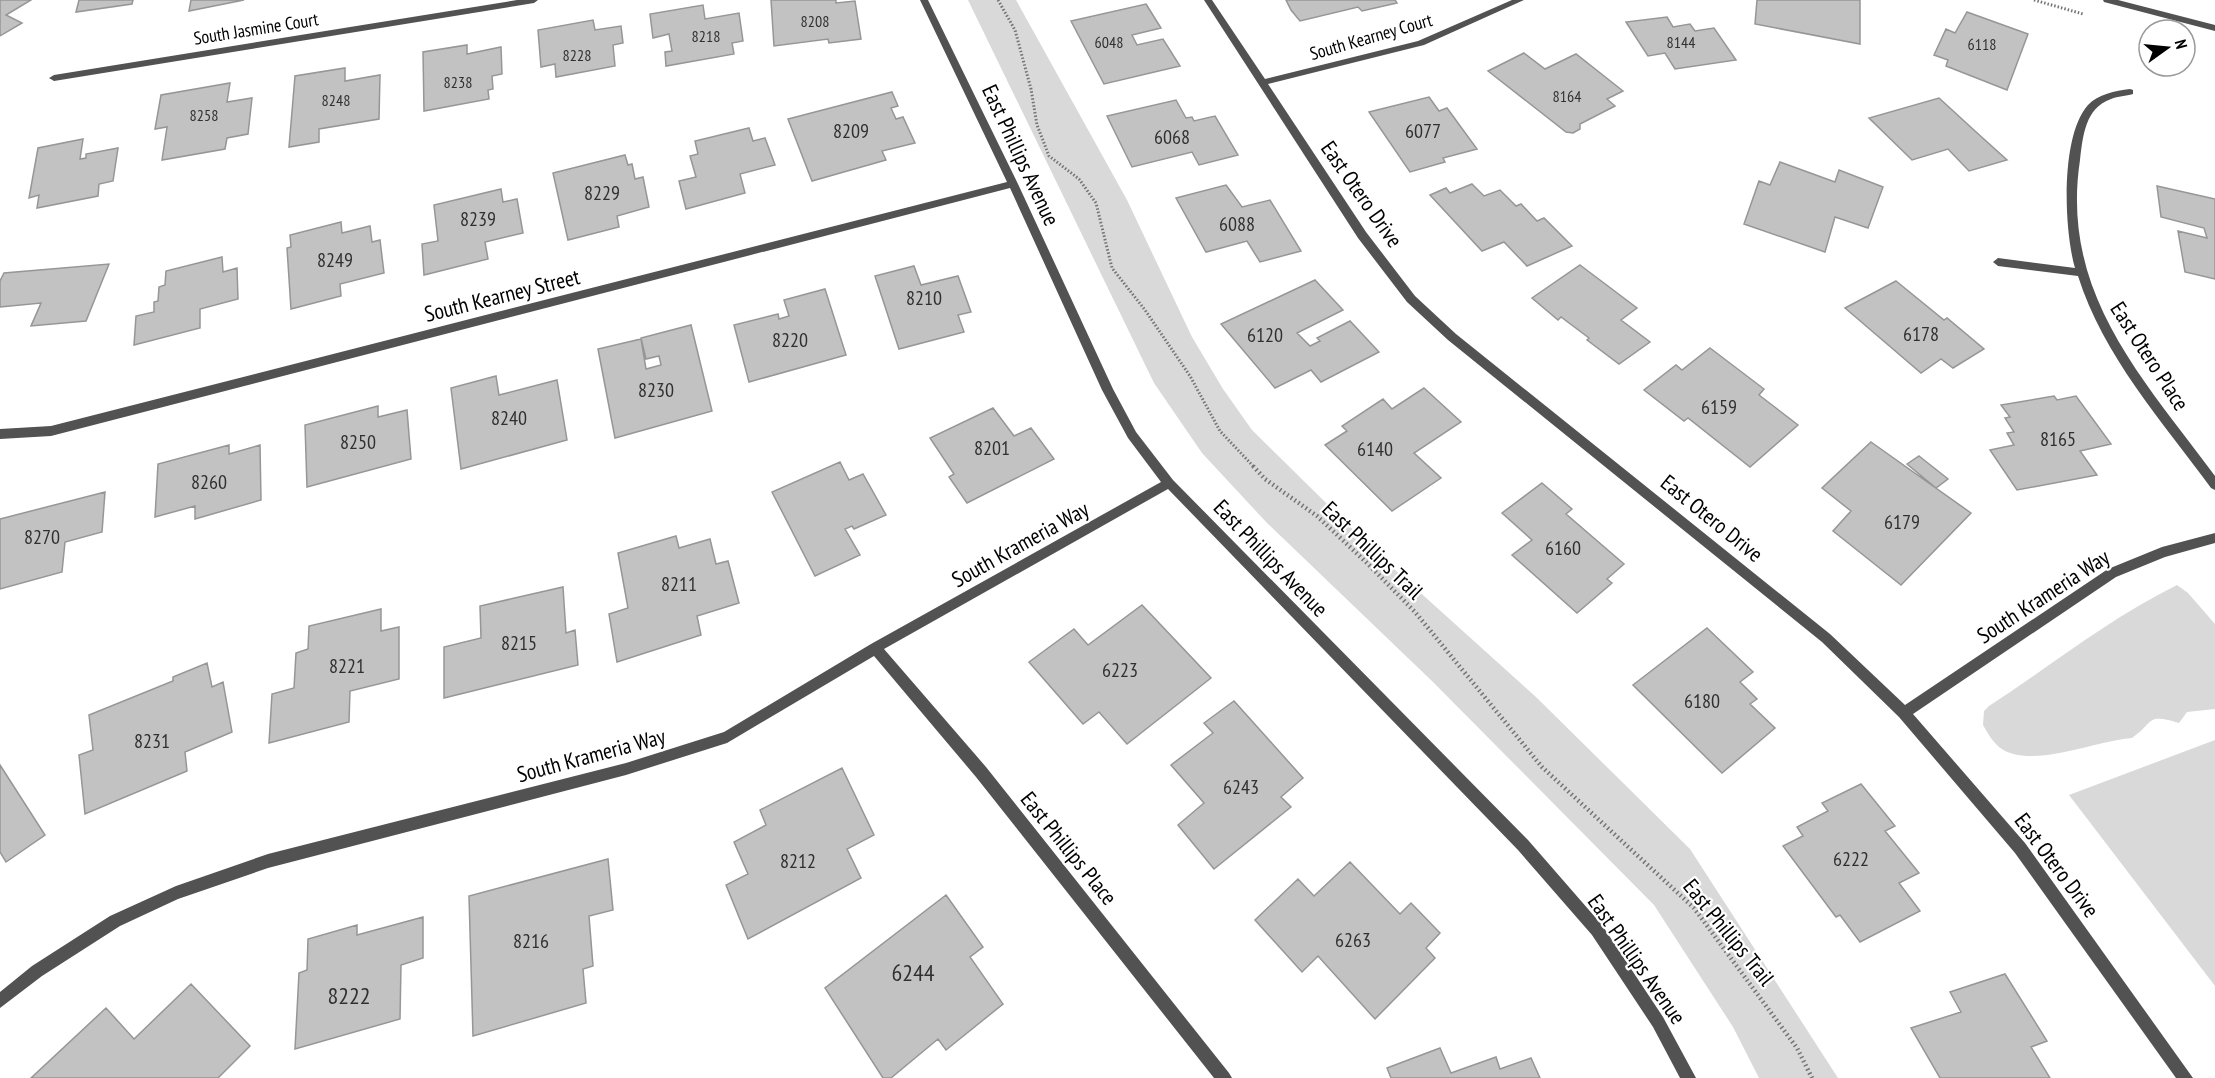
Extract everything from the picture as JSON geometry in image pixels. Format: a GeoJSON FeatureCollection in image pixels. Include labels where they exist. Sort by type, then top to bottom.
{"type":"FeatureCollection","features":[{"type":"Feature","properties":{"kind":"street","name":"South Jasmine Court"},"geometry":{"type":"LineString","coordinates":[[54,78],[534,0]]}},
{"type":"Feature","properties":{"kind":"street","name":"East Phillips Avenue"},"geometry":{"type":"LineString","coordinates":[[924,0],[1013,184],[1108,390],[1132,435],[1169,483],[1523,845],[1597,930],[1658,1022],[1688,1078]]}},
{"type":"Feature","properties":{"kind":"street","name":"East Otero Drive"},"geometry":{"type":"LineString","coordinates":[[1208,0],[1362,235],[1412,299],[1452,337],[1826,638],[1904,713],[2020,848],[2185,1078]]}},
{"type":"Feature","properties":{"kind":"street","name":"South Kearney Court"},"geometry":{"type":"LineString","coordinates":[[1261,83],[1421,44],[1520,0]]}},
{"type":"Feature","properties":{"kind":"street"},"geometry":{"type":"LineString","coordinates":[[2107,0],[2215,28]]}},
{"type":"Feature","properties":{"kind":"street","name":"East Otero Place"},"geometry":{"type":"LineString","coordinates":[[2130,92],[2102,98],[2089,108],[2079,127],[2073,168],[2072,221],[2082,273],[2092,302],[2114,340],[2215,485]]}},
{"type":"Feature","properties":{"kind":"street","name":"South Kearney Street"},"geometry":{"type":"LineString","coordinates":[[0,434],[51,431],[1013,184]]}},
{"type":"Feature","properties":{"kind":"street"},"geometry":{"type":"LineString","coordinates":[[1998,262],[2082,273]]}},
{"type":"Feature","properties":{"kind":"street","name":"South Krameria Way"},"geometry":{"type":"LineString","coordinates":[[0,1001],[37,971],[116,921],[176,893],[268,861],[626,769],[728,737],[875,648],[1169,483]]}},
{"type":"Feature","properties":{"kind":"street","name":"South Krameria Way"},"geometry":{"type":"LineString","coordinates":[[1904,713],[2112,573],[2160,553],[2215,537]]}},
{"type":"Feature","properties":{"kind":"street","name":"East Phillips Place"},"geometry":{"type":"LineString","coordinates":[[875,648],[981,772],[1224,1078]]}},
{"type":"Feature","properties":{"kind":"path","name":"East Phillips Trail"},"geometry":{"type":"LineString","coordinates":[[998,0],[1016,30],[1031,89],[1037,125],[1049,156],[1079,179],[1096,203],[1112,268],[1145,310],[1190,376],[1220,431],[1265,479],[1317,516],[1368,564],[1415,612],[1542,767],[1694,908],[1797,1048],[1812,1078]]}},
{"type":"Feature","properties":{"kind":"shaded area"},"geometry":{"type":"Polygon","coordinates":[[[968,0],[1016,0],[1127,200],[1192,337],[1223,389],[1252,430],[1383,559],[1537,698],[1690,849],[1838,1078],[1759,1078],[1733,1027],[1654,905],[1433,682],[1267,523],[1202,453],[1154,383],[968,0]]]}},
{"type":"Feature","properties":{"kind":"shaded area"},"geometry":{"type":"Polygon","coordinates":[[[2177,585],[2188,593],[2215,624],[2215,709],[2187,712],[2179,723],[2155,719],[2132,738],[2045,755],[2012,754],[1994,742],[1983,725],[1984,711],[1989,706],[2128,612],[2177,585]]]}},
{"type":"Feature","properties":{"kind":"shaded area"},"geometry":{"type":"Polygon","coordinates":[[[2215,740],[2215,986],[2069,795],[2215,740]]]}},
{"type":"Feature","properties":{"kind":"building"},"geometry":{"type":"Polygon","coordinates":[[[0,0],[31,0],[6,15],[22,23],[0,36],[0,0]]]}},
{"type":"Feature","properties":{"kind":"building"},"geometry":{"type":"Polygon","coordinates":[[[79,0],[133,0],[132,4],[76,12],[79,0]]]}},
{"type":"Feature","properties":{"kind":"building"},"geometry":{"type":"Polygon","coordinates":[[[191,0],[244,0],[189,11],[191,0]]]}},
{"type":"Feature","properties":{"kind":"building"},"geometry":{"type":"Polygon","coordinates":[[[771,0],[836,0],[836,3],[855,1],[861,39],[829,43],[828,39],[774,46],[771,0]]]}},
{"type":"Feature","properties":{"kind":"building"},"geometry":{"type":"Polygon","coordinates":[[[1286,0],[1395,0],[1397,3],[1362,11],[1358,7],[1300,21],[1286,0]]]}},
{"type":"Feature","properties":{"kind":"building"},"geometry":{"type":"Polygon","coordinates":[[[1757,0],[1860,0],[1860,44],[1755,24],[1757,0]]]}},
{"type":"Feature","properties":{"kind":"building"},"geometry":{"type":"Polygon","coordinates":[[[1146,4],[1161,28],[1132,35],[1137,45],[1163,39],[1180,66],[1104,84],[1071,21],[1146,4]]]}},
{"type":"Feature","properties":{"kind":"building"},"geometry":{"type":"Polygon","coordinates":[[[703,5],[705,19],[739,13],[743,41],[732,43],[734,54],[666,66],[665,52],[672,51],[669,34],[653,38],[650,14],[703,5]]]}},
{"type":"Feature","properties":{"kind":"building"},"geometry":{"type":"Polygon","coordinates":[[[1967,12],[2028,34],[2007,90],[1946,66],[1948,60],[1934,55],[1946,29],[1955,33],[1967,12]]]}},
{"type":"Feature","properties":{"kind":"building"},"geometry":{"type":"Polygon","coordinates":[[[1667,17],[1673,27],[1690,24],[1695,31],[1714,28],[1736,60],[1675,69],[1665,53],[1648,56],[1626,22],[1667,17]]]}},
{"type":"Feature","properties":{"kind":"building"},"geometry":{"type":"Polygon","coordinates":[[[593,20],[595,30],[621,26],[623,43],[613,45],[615,66],[556,77],[555,64],[541,67],[538,30],[593,20]]]}},
{"type":"Feature","properties":{"kind":"building"},"geometry":{"type":"Polygon","coordinates":[[[467,45],[467,54],[501,47],[502,74],[492,76],[493,89],[488,90],[489,99],[424,111],[423,52],[467,45]]]}},
{"type":"Feature","properties":{"kind":"building"},"geometry":{"type":"Polygon","coordinates":[[[1524,53],[1545,69],[1576,54],[1623,91],[1607,99],[1615,106],[1580,124],[1580,129],[1573,133],[1566,132],[1488,71],[1524,53]]]}},
{"type":"Feature","properties":{"kind":"building"},"geometry":{"type":"Polygon","coordinates":[[[345,68],[345,81],[380,75],[379,119],[319,129],[319,142],[289,147],[295,76],[345,68]]]}},
{"type":"Feature","properties":{"kind":"building"},"geometry":{"type":"Polygon","coordinates":[[[230,83],[227,102],[252,98],[248,134],[227,138],[225,149],[162,160],[167,127],[155,129],[161,95],[230,83]]]}},
{"type":"Feature","properties":{"kind":"building"},"geometry":{"type":"Polygon","coordinates":[[[892,92],[898,106],[891,108],[896,119],[903,117],[915,143],[882,151],[886,160],[812,181],[788,119],[892,92]]]}},
{"type":"Feature","properties":{"kind":"building"},"geometry":{"type":"Polygon","coordinates":[[[1429,97],[1439,111],[1447,108],[1477,149],[1443,158],[1445,162],[1410,172],[1369,112],[1429,97]]]}},
{"type":"Feature","properties":{"kind":"building"},"geometry":{"type":"Polygon","coordinates":[[[1939,98],[2007,160],[1969,171],[1948,149],[1912,160],[1869,118],[1939,98]]]}},
{"type":"Feature","properties":{"kind":"building"},"geometry":{"type":"Polygon","coordinates":[[[1176,100],[1186,118],[1192,117],[1194,121],[1215,116],[1238,155],[1199,165],[1192,152],[1132,167],[1107,116],[1176,100]]]}},
{"type":"Feature","properties":{"kind":"building"},"geometry":{"type":"Polygon","coordinates":[[[749,128],[753,141],[765,138],[775,165],[740,174],[745,193],[686,209],[679,181],[696,177],[690,156],[698,154],[695,141],[749,128]]]}},
{"type":"Feature","properties":{"kind":"building"},"geometry":{"type":"Polygon","coordinates":[[[83,139],[80,159],[86,158],[86,154],[118,148],[113,181],[99,184],[98,196],[37,208],[39,195],[29,198],[38,148],[83,139]]]}},
{"type":"Feature","properties":{"kind":"building"},"geometry":{"type":"Polygon","coordinates":[[[625,155],[628,165],[632,164],[635,179],[643,177],[649,207],[617,216],[619,227],[568,240],[553,173],[625,155]]]}},
{"type":"Feature","properties":{"kind":"building"},"geometry":{"type":"Polygon","coordinates":[[[1780,162],[1835,182],[1839,170],[1883,187],[1868,228],[1835,217],[1825,252],[1744,224],[1759,181],[1770,185],[1780,162]]]}},
{"type":"Feature","properties":{"kind":"building"},"geometry":{"type":"Polygon","coordinates":[[[1472,184],[1484,196],[1500,190],[1516,206],[1521,204],[1537,221],[1544,218],[1572,246],[1527,266],[1504,242],[1482,251],[1430,195],[1446,188],[1450,193],[1472,184]]]}},
{"type":"Feature","properties":{"kind":"building"},"geometry":{"type":"Polygon","coordinates":[[[1226,185],[1242,207],[1270,200],[1301,251],[1260,262],[1247,241],[1206,252],[1176,198],[1226,185]]]}},
{"type":"Feature","properties":{"kind":"building"},"geometry":{"type":"Polygon","coordinates":[[[2157,186],[2215,199],[2215,279],[2185,272],[2178,231],[2207,238],[2204,228],[2161,217],[2157,186]]]}},
{"type":"Feature","properties":{"kind":"building"},"geometry":{"type":"Polygon","coordinates":[[[501,189],[503,202],[517,199],[523,233],[485,242],[488,259],[424,275],[422,244],[438,241],[434,205],[501,189]]]}},
{"type":"Feature","properties":{"kind":"building"},"geometry":{"type":"Polygon","coordinates":[[[341,222],[342,233],[370,226],[372,242],[380,240],[384,273],[340,284],[341,296],[291,309],[287,248],[291,247],[290,235],[341,222]]]}},
{"type":"Feature","properties":{"kind":"building"},"geometry":{"type":"Polygon","coordinates":[[[222,257],[223,272],[237,268],[238,299],[200,309],[200,328],[134,345],[136,316],[154,312],[154,302],[158,301],[159,287],[165,285],[166,271],[222,257]]]}},
{"type":"Feature","properties":{"kind":"building"},"geometry":{"type":"Polygon","coordinates":[[[109,264],[86,321],[31,326],[41,303],[0,307],[0,281],[4,273],[109,264]]]}},
{"type":"Feature","properties":{"kind":"building"},"geometry":{"type":"Polygon","coordinates":[[[1580,265],[1637,308],[1621,320],[1650,342],[1619,364],[1587,340],[1589,338],[1561,317],[1558,320],[1532,298],[1580,265]]]}},
{"type":"Feature","properties":{"kind":"building"},"geometry":{"type":"Polygon","coordinates":[[[914,266],[921,285],[958,276],[971,312],[958,315],[964,332],[899,349],[875,276],[914,266]]]}},
{"type":"Feature","properties":{"kind":"building"},"geometry":{"type":"Polygon","coordinates":[[[1315,280],[1343,310],[1297,333],[1310,346],[1320,341],[1317,338],[1350,321],[1379,352],[1321,382],[1311,370],[1275,388],[1221,324],[1315,280]]]}},
{"type":"Feature","properties":{"kind":"building"},"geometry":{"type":"Polygon","coordinates":[[[1896,281],[1944,320],[1947,318],[1984,349],[1953,368],[1941,359],[1921,373],[1845,308],[1896,281]]]}},
{"type":"Feature","properties":{"kind":"building"},"geometry":{"type":"Polygon","coordinates":[[[825,289],[846,355],[749,382],[734,325],[778,314],[779,319],[789,316],[784,300],[825,289]]]}},
{"type":"Feature","properties":{"kind":"building"},"geometry":{"type":"Polygon","coordinates":[[[691,325],[712,411],[615,438],[598,349],[641,339],[646,369],[661,365],[659,356],[646,359],[641,338],[691,325]]]}},
{"type":"Feature","properties":{"kind":"building"},"geometry":{"type":"Polygon","coordinates":[[[1710,348],[1764,389],[1759,395],[1798,425],[1750,467],[1688,418],[1684,421],[1644,390],[1676,365],[1682,370],[1710,348]]]}},
{"type":"Feature","properties":{"kind":"building"},"geometry":{"type":"Polygon","coordinates":[[[496,376],[499,395],[557,380],[567,440],[461,469],[451,388],[496,376]]]}},
{"type":"Feature","properties":{"kind":"building"},"geometry":{"type":"Polygon","coordinates":[[[1424,388],[1461,422],[1414,453],[1441,478],[1392,511],[1325,445],[1347,431],[1342,426],[1383,399],[1392,409],[1424,388]]]}},
{"type":"Feature","properties":{"kind":"building"},"geometry":{"type":"Polygon","coordinates":[[[2054,396],[2057,400],[2076,396],[2111,444],[2080,451],[2097,475],[2017,490],[1990,450],[2014,445],[2007,433],[2014,432],[2005,418],[2010,417],[2001,405],[2054,396]]]}},
{"type":"Feature","properties":{"kind":"building"},"geometry":{"type":"Polygon","coordinates":[[[378,406],[378,417],[407,410],[411,459],[307,487],[305,425],[378,406]]]}},
{"type":"Feature","properties":{"kind":"building"},"geometry":{"type":"Polygon","coordinates":[[[993,408],[1014,436],[1031,428],[1054,459],[967,503],[949,477],[954,474],[930,438],[993,408]]]}},
{"type":"Feature","properties":{"kind":"building"},"geometry":{"type":"Polygon","coordinates":[[[1871,442],[1971,513],[1901,585],[1833,531],[1851,511],[1822,488],[1871,442]]]}},
{"type":"Feature","properties":{"kind":"building"},"geometry":{"type":"Polygon","coordinates":[[[229,445],[229,454],[260,445],[261,500],[195,519],[195,506],[155,517],[158,464],[229,445]]]}},
{"type":"Feature","properties":{"kind":"building"},"geometry":{"type":"Polygon","coordinates":[[[1919,456],[1948,479],[1936,488],[1907,464],[1919,456]]]}},
{"type":"Feature","properties":{"kind":"building"},"geometry":{"type":"Polygon","coordinates":[[[840,462],[849,480],[863,474],[886,515],[854,529],[852,526],[845,529],[860,555],[815,576],[772,492],[840,462]]]}},
{"type":"Feature","properties":{"kind":"building"},"geometry":{"type":"Polygon","coordinates":[[[1542,483],[1572,509],[1566,514],[1624,564],[1607,579],[1612,583],[1577,613],[1512,555],[1532,540],[1502,513],[1542,483]]]}},
{"type":"Feature","properties":{"kind":"building"},"geometry":{"type":"Polygon","coordinates":[[[105,492],[102,532],[65,542],[62,572],[0,589],[0,519],[105,492]]]}},
{"type":"Feature","properties":{"kind":"building"},"geometry":{"type":"Polygon","coordinates":[[[676,536],[679,548],[710,539],[716,564],[728,561],[739,603],[697,616],[701,635],[617,662],[609,614],[628,608],[618,553],[676,536]]]}},
{"type":"Feature","properties":{"kind":"building"},"geometry":{"type":"Polygon","coordinates":[[[563,587],[566,633],[575,630],[578,665],[444,698],[444,647],[481,638],[480,606],[563,587]]]}},
{"type":"Feature","properties":{"kind":"building"},"geometry":{"type":"Polygon","coordinates":[[[1142,605],[1211,678],[1127,744],[1099,712],[1083,724],[1029,662],[1074,629],[1088,645],[1142,605]]]}},
{"type":"Feature","properties":{"kind":"building"},"geometry":{"type":"Polygon","coordinates":[[[381,609],[381,631],[399,627],[399,679],[350,691],[349,722],[269,743],[272,694],[294,688],[296,653],[308,649],[309,626],[381,609]]]}},
{"type":"Feature","properties":{"kind":"building"},"geometry":{"type":"Polygon","coordinates":[[[1707,628],[1753,672],[1740,682],[1757,699],[1750,704],[1775,728],[1722,773],[1633,685],[1707,628]]]}},
{"type":"Feature","properties":{"kind":"building"},"geometry":{"type":"Polygon","coordinates":[[[207,663],[212,687],[223,682],[232,732],[185,752],[187,771],[85,814],[79,755],[93,750],[89,715],[173,681],[173,677],[207,663]]]}},
{"type":"Feature","properties":{"kind":"building"},"geometry":{"type":"Polygon","coordinates":[[[1234,701],[1303,778],[1281,797],[1291,807],[1214,869],[1178,825],[1204,803],[1171,765],[1213,733],[1204,723],[1234,701]]]}},
{"type":"Feature","properties":{"kind":"building"},"geometry":{"type":"Polygon","coordinates":[[[0,765],[45,835],[6,862],[0,852],[0,765]]]}},
{"type":"Feature","properties":{"kind":"building"},"geometry":{"type":"Polygon","coordinates":[[[842,768],[874,835],[847,849],[861,878],[748,939],[726,885],[748,874],[734,842],[766,825],[760,810],[842,768]]]}},
{"type":"Feature","properties":{"kind":"building"},"geometry":{"type":"Polygon","coordinates":[[[1861,784],[1895,826],[1885,831],[1919,873],[1899,883],[1920,911],[1860,942],[1840,915],[1836,917],[1783,846],[1803,836],[1797,827],[1828,811],[1822,803],[1861,784]]]}},
{"type":"Feature","properties":{"kind":"building"},"geometry":{"type":"Polygon","coordinates":[[[608,859],[613,910],[589,916],[593,966],[583,969],[586,1003],[473,1036],[469,896],[608,859]]]}},
{"type":"Feature","properties":{"kind":"building"},"geometry":{"type":"Polygon","coordinates":[[[1350,862],[1400,914],[1411,903],[1440,933],[1426,948],[1435,958],[1375,1019],[1318,956],[1302,972],[1255,920],[1298,879],[1314,896],[1350,862]]]}},
{"type":"Feature","properties":{"kind":"building"},"geometry":{"type":"Polygon","coordinates":[[[946,895],[983,947],[970,957],[1003,1004],[946,1050],[938,1039],[891,1078],[883,1078],[825,988],[946,895]]]}},
{"type":"Feature","properties":{"kind":"building"},"geometry":{"type":"Polygon","coordinates":[[[423,917],[423,958],[401,965],[400,1019],[295,1049],[299,973],[307,970],[308,939],[357,925],[357,935],[423,917]]]}},
{"type":"Feature","properties":{"kind":"building"},"geometry":{"type":"Polygon","coordinates":[[[2005,974],[2047,1041],[2031,1047],[2050,1078],[1940,1078],[1911,1028],[1961,1012],[1950,992],[2005,974]]]}},
{"type":"Feature","properties":{"kind":"building"},"geometry":{"type":"Polygon","coordinates":[[[191,984],[250,1046],[218,1078],[31,1078],[106,1008],[134,1039],[191,984]]]}},
{"type":"Feature","properties":{"kind":"building"},"geometry":{"type":"Polygon","coordinates":[[[1440,1048],[1451,1073],[1496,1057],[1500,1069],[1531,1058],[1540,1078],[1391,1078],[1387,1068],[1440,1048]]]}}]}
